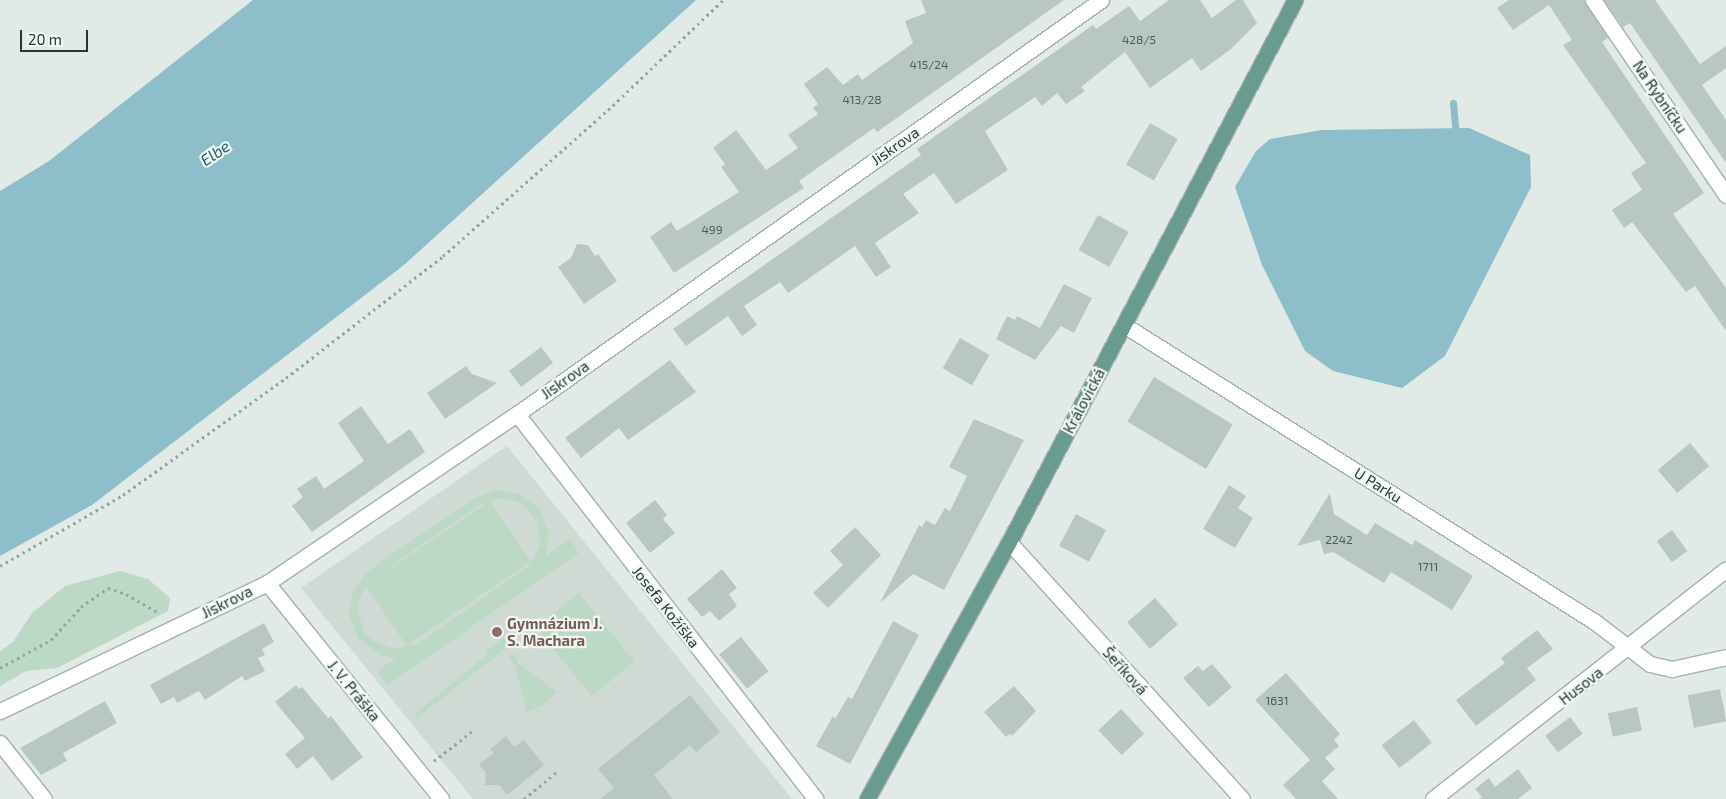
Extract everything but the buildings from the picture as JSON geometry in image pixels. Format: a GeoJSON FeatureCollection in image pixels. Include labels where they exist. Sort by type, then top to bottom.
{"type":"FeatureCollection","features":[{"type":"Feature","properties":{"kind":"main road","name":"Královická"},"geometry":{"type":"LineString","coordinates":[[867,799],[1009,542],[1294,0]]}},
{"type":"Feature","properties":{"kind":"street","name":"Jiskrova"},"geometry":{"type":"LineString","coordinates":[[0,711],[267,583],[517,414],[1100,0]]}},
{"type":"Feature","properties":{"kind":"street","name":"Na Rybníčku"},"geometry":{"type":"LineString","coordinates":[[1593,0],[1726,195]]}},
{"type":"Feature","properties":{"kind":"street","name":"U Parku"},"geometry":{"type":"LineString","coordinates":[[1124,325],[1586,617],[1650,664],[1672,669],[1726,657]]}},
{"type":"Feature","properties":{"kind":"street","name":"Josefa Kožíška"},"geometry":{"type":"LineString","coordinates":[[517,414],[816,799]]}},
{"type":"Feature","properties":{"kind":"street","name":"Šeříková"},"geometry":{"type":"LineString","coordinates":[[1009,542],[1242,799]]}},
{"type":"Feature","properties":{"kind":"street","name":"Husova"},"geometry":{"type":"LineString","coordinates":[[1440,797],[1726,570]]}},
{"type":"Feature","properties":{"kind":"street","name":"J. V. Práška"},"geometry":{"type":"LineString","coordinates":[[267,583],[442,799]]}},
{"type":"Feature","properties":{"kind":"street"},"geometry":{"type":"LineString","coordinates":[[0,743],[44,799]]}},
{"type":"Feature","properties":{"kind":"path"},"geometry":{"type":"LineString","coordinates":[[0,566],[123,495],[286,378],[443,256],[608,110],[723,0]]}},
{"type":"Feature","properties":{"kind":"path"},"geometry":{"type":"LineString","coordinates":[[0,668],[51,640],[81,607],[108,588],[126,594],[166,617]]}},
{"type":"Feature","properties":{"kind":"path"},"geometry":{"type":"LineString","coordinates":[[419,771],[475,729]]}},
{"type":"Feature","properties":{"kind":"path"},"geometry":{"type":"LineString","coordinates":[[524,799],[559,770]]}},
{"type":"Feature","properties":{"kind":"shaded area","name":"Gymnázium J. S. Machara"},"geometry":{"type":"Polygon","coordinates":[[[507,446],[792,799],[473,799],[301,588],[507,446]]]}},
{"type":"Feature","properties":{"kind":"green space"},"geometry":{"type":"Polygon","coordinates":[[[495,490],[519,494],[539,508],[549,533],[546,556],[570,539],[579,553],[387,685],[377,671],[397,658],[381,655],[358,638],[349,614],[353,590],[368,571],[473,499],[495,490]],[[496,498],[477,506],[366,584],[358,603],[358,613],[365,633],[373,641],[395,649],[419,643],[530,565],[540,545],[538,523],[525,506],[516,501],[496,498]]]}},
{"type":"Feature","properties":{"kind":"green space"},"geometry":{"type":"Polygon","coordinates":[[[490,501],[531,562],[406,645],[366,585],[490,501]]]}},
{"type":"Feature","properties":{"kind":"green space"},"geometry":{"type":"Polygon","coordinates":[[[120,571],[148,579],[170,598],[168,611],[57,668],[26,671],[0,686],[0,651],[13,642],[32,613],[65,586],[120,571]]]}},
{"type":"Feature","properties":{"kind":"green space"},"geometry":{"type":"Polygon","coordinates":[[[579,593],[634,661],[592,696],[536,628],[579,593]]]}},
{"type":"Feature","properties":{"kind":"green space"},"geometry":{"type":"Polygon","coordinates":[[[504,637],[510,645],[418,717],[415,714],[487,655],[485,652],[504,637]]]}},
{"type":"Feature","properties":{"kind":"green space"},"geometry":{"type":"Polygon","coordinates":[[[514,654],[518,663],[557,692],[543,705],[527,712],[515,665],[508,658],[514,654]]]}},
{"type":"Feature","properties":{"kind":"water","name":"Elbe"},"geometry":{"type":"Polygon","coordinates":[[[253,0],[696,0],[404,265],[92,505],[0,556],[0,191],[49,161],[253,0]]]}},
{"type":"Feature","properties":{"kind":"water"},"geometry":{"type":"Polygon","coordinates":[[[1469,128],[1530,155],[1531,187],[1445,356],[1402,388],[1333,371],[1305,351],[1262,265],[1235,187],[1256,151],[1270,139],[1322,130],[1469,128]]]}},
{"type":"Feature","properties":{"kind":"waterway"},"geometry":{"type":"LineString","coordinates":[[1453,103],[1456,137]]}},
{"type":"Feature","properties":{"kind":"place","name":"Gymnázium J. S. Machara"},"geometry":{"type":"Point","coordinates":[497,632]}}]}
